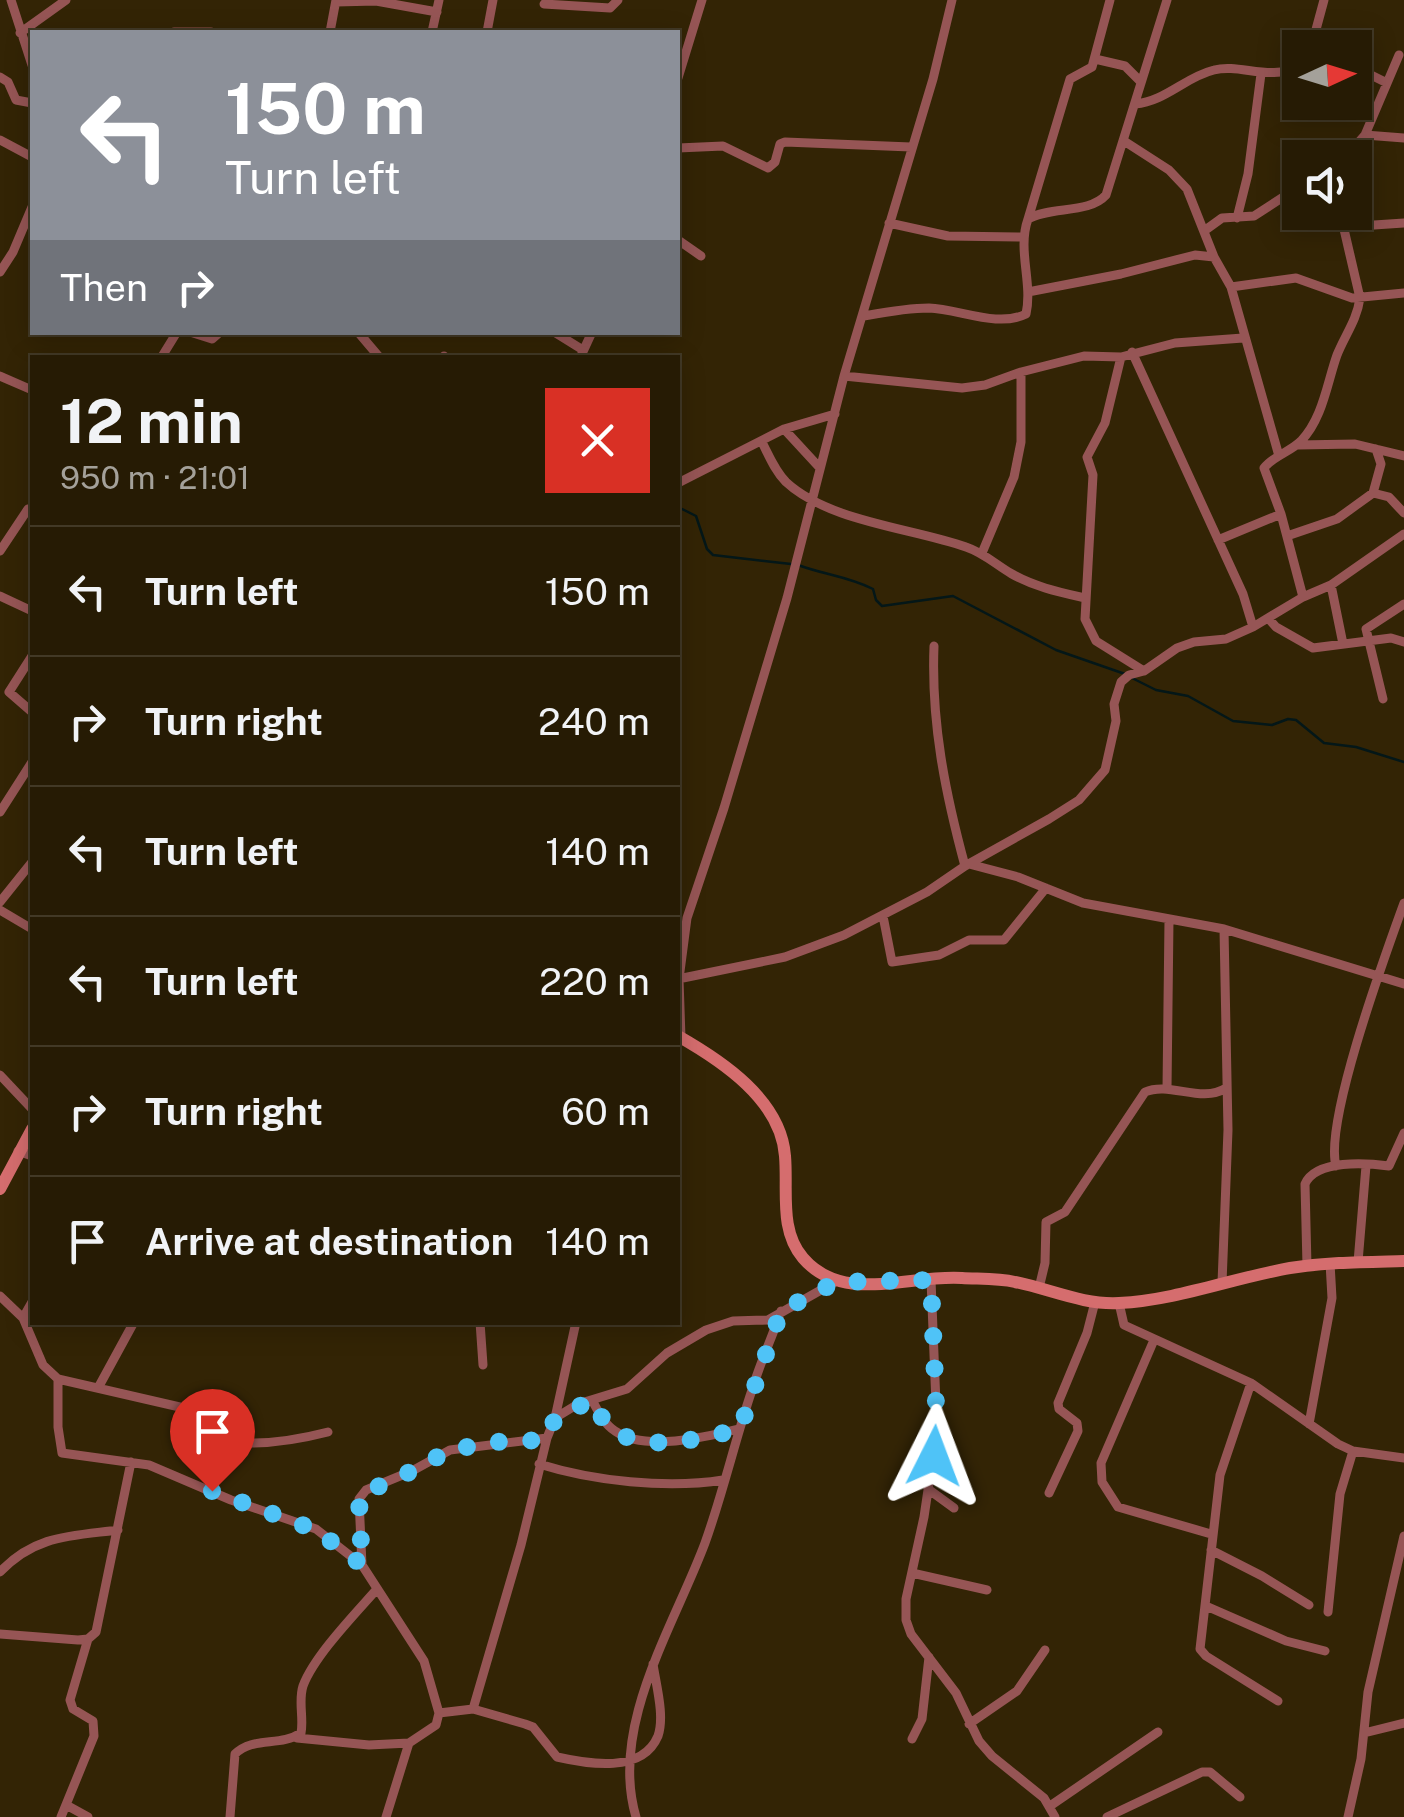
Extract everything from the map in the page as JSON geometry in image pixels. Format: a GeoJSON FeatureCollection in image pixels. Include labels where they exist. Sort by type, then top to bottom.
{"type":"FeatureCollection","features":[{"type":"Feature","properties":{"kind":"street"},"geometry":{"type":"LineString","coordinates":[[11,0],[30,55]]}},
{"type":"Feature","properties":{"kind":"street"},"geometry":{"type":"LineString","coordinates":[[20,33],[66,0]]}},
{"type":"Feature","properties":{"kind":"street"},"geometry":{"type":"LineString","coordinates":[[432,30],[439,0]]}},
{"type":"Feature","properties":{"kind":"street"},"geometry":{"type":"LineString","coordinates":[[487,30],[493,0]]}},
{"type":"Feature","properties":{"kind":"street"},"geometry":{"type":"LineString","coordinates":[[544,4],[610,8],[618,0]]}},
{"type":"Feature","properties":{"kind":"street"},"geometry":{"type":"LineString","coordinates":[[680,72],[702,0]]}},
{"type":"Feature","properties":{"kind":"street"},"geometry":{"type":"LineString","coordinates":[[680,965],[687,918],[788,598],[819,467],[933,79],[952,0]]}},
{"type":"Feature","properties":{"kind":"street"},"geometry":{"type":"LineString","coordinates":[[864,316],[932,308],[1022,318],[1028,310],[1023,238],[1028,219],[1070,79],[1090,69],[1095,60],[1110,0]]}},
{"type":"Feature","properties":{"kind":"street"},"geometry":{"type":"LineString","coordinates":[[1028,219],[1103,200],[1167,0]]}},
{"type":"Feature","properties":{"kind":"street"},"geometry":{"type":"LineString","coordinates":[[1316,30],[1324,0]]}},
{"type":"Feature","properties":{"kind":"street"},"geometry":{"type":"LineString","coordinates":[[330,30],[336,1],[376,1],[437,12]]}},
{"type":"Feature","properties":{"kind":"street"},"geometry":{"type":"LineString","coordinates":[[1361,140],[1399,55]]}},
{"type":"Feature","properties":{"kind":"street"},"geometry":{"type":"LineString","coordinates":[[1095,60],[1124,66],[1141,82]]}},
{"type":"Feature","properties":{"kind":"street"},"geometry":{"type":"LineString","coordinates":[[1134,104],[1170,94],[1214,70],[1261,74],[1282,71]]}},
{"type":"Feature","properties":{"kind":"street"},"geometry":{"type":"LineString","coordinates":[[1236,218],[1248,174],[1261,74]]}},
{"type":"Feature","properties":{"kind":"street"},"geometry":{"type":"LineString","coordinates":[[1372,76],[1387,83]]}},
{"type":"Feature","properties":{"kind":"street"},"geometry":{"type":"LineString","coordinates":[[0,77],[8,82],[16,100],[30,104]]}},
{"type":"Feature","properties":{"kind":"street"},"geometry":{"type":"LineString","coordinates":[[1365,135],[1404,138]]}},
{"type":"Feature","properties":{"kind":"street"},"geometry":{"type":"LineString","coordinates":[[0,140],[30,156]]}},
{"type":"Feature","properties":{"kind":"street"},"geometry":{"type":"LineString","coordinates":[[1124,141],[1179,178],[1187,188],[1214,257],[1231,286],[1279,456]]}},
{"type":"Feature","properties":{"kind":"street"},"geometry":{"type":"LineString","coordinates":[[680,148],[723,146],[768,168],[784,142],[911,147]]}},
{"type":"Feature","properties":{"kind":"street"},"geometry":{"type":"LineString","coordinates":[[1204,231],[1222,218],[1254,216],[1282,198]]}},
{"type":"Feature","properties":{"kind":"street"},"geometry":{"type":"LineString","coordinates":[[0,272],[30,212]]}},
{"type":"Feature","properties":{"kind":"street"},"geometry":{"type":"LineString","coordinates":[[889,223],[948,236],[1023,238]]}},
{"type":"Feature","properties":{"kind":"street"},"geometry":{"type":"LineString","coordinates":[[1374,225],[1404,223]]}},
{"type":"Feature","properties":{"kind":"street"},"geometry":{"type":"LineString","coordinates":[[1303,597],[1264,468],[1296,445],[1308,430],[1321,405],[1337,355],[1355,322],[1360,298],[1344,230]]}},
{"type":"Feature","properties":{"kind":"street"},"geometry":{"type":"LineString","coordinates":[[680,241],[701,256]]}},
{"type":"Feature","properties":{"kind":"street"},"geometry":{"type":"LineString","coordinates":[[1028,292],[1195,255],[1214,257]]}},
{"type":"Feature","properties":{"kind":"street"},"geometry":{"type":"LineString","coordinates":[[1231,286],[1296,278],[1360,298],[1404,294]]}},
{"type":"Feature","properties":{"kind":"street"},"geometry":{"type":"LineString","coordinates":[[361,335],[377,355]]}},
{"type":"Feature","properties":{"kind":"street"},"geometry":{"type":"LineString","coordinates":[[558,335],[582,354]]}},
{"type":"Feature","properties":{"kind":"street"},"geometry":{"type":"LineString","coordinates":[[844,376],[952,388],[985,385],[1084,356],[1120,357],[1174,343],[1243,338]]}},
{"type":"Feature","properties":{"kind":"street"},"geometry":{"type":"LineString","coordinates":[[1132,352],[1243,594],[1253,627]]}},
{"type":"Feature","properties":{"kind":"street"},"geometry":{"type":"LineString","coordinates":[[1120,357],[1105,422],[1088,457],[1094,476],[1085,619],[1096,641],[1144,670]]}},
{"type":"Feature","properties":{"kind":"street"},"geometry":{"type":"LineString","coordinates":[[982,553],[1014,477],[1020,442],[1021,372]]}},
{"type":"Feature","properties":{"kind":"street"},"geometry":{"type":"LineString","coordinates":[[0,376],[30,389]]}},
{"type":"Feature","properties":{"kind":"street"},"geometry":{"type":"LineString","coordinates":[[1001,380],[1020,402]]}},
{"type":"Feature","properties":{"kind":"street"},"geometry":{"type":"LineString","coordinates":[[680,482],[784,429],[834,414]]}},
{"type":"Feature","properties":{"kind":"street"},"geometry":{"type":"LineString","coordinates":[[784,429],[819,467]]}},
{"type":"Feature","properties":{"kind":"street"},"geometry":{"type":"LineString","coordinates":[[762,442],[782,478],[813,498],[875,524],[982,553],[1010,573],[1044,589],[1084,598]]}},
{"type":"Feature","properties":{"kind":"street"},"geometry":{"type":"LineString","coordinates":[[1296,445],[1355,444],[1404,456]]}},
{"type":"Feature","properties":{"kind":"street"},"geometry":{"type":"LineString","coordinates":[[1287,536],[1337,519],[1372,493],[1381,464],[1376,449]]}},
{"type":"Feature","properties":{"kind":"street"},"geometry":{"type":"LineString","coordinates":[[1372,493],[1389,498],[1404,513]]}},
{"type":"Feature","properties":{"kind":"street"},"geometry":{"type":"LineString","coordinates":[[0,551],[28,509]]}},
{"type":"Feature","properties":{"kind":"street"},"geometry":{"type":"LineString","coordinates":[[1218,540],[1281,514]]}},
{"type":"Feature","properties":{"kind":"street"},"geometry":{"type":"LineString","coordinates":[[680,979],[785,956],[844,935],[1064,809],[1097,782],[1111,753],[1116,722],[1114,704],[1121,682],[1177,648],[1226,639],[1253,627],[1303,597],[1331,586],[1404,534]]}},
{"type":"Feature","properties":{"kind":"street"},"geometry":{"type":"LineString","coordinates":[[1331,586],[1343,644]]}},
{"type":"Feature","properties":{"kind":"street"},"geometry":{"type":"LineString","coordinates":[[0,596],[30,610]]}},
{"type":"Feature","properties":{"kind":"street"},"geometry":{"type":"LineString","coordinates":[[1383,699],[1368,641],[1368,625],[1404,604]]}},
{"type":"Feature","properties":{"kind":"street"},"geometry":{"type":"LineString","coordinates":[[1268,618],[1313,648],[1391,638],[1404,642]]}},
{"type":"Feature","properties":{"kind":"street"},"geometry":{"type":"LineString","coordinates":[[934,646],[932,697],[940,763],[967,865]]}},
{"type":"Feature","properties":{"kind":"street"},"geometry":{"type":"LineString","coordinates":[[30,659],[8,692],[30,710]]}},
{"type":"Feature","properties":{"kind":"street"},"geometry":{"type":"LineString","coordinates":[[0,812],[30,765]]}},
{"type":"Feature","properties":{"kind":"street"},"geometry":{"type":"LineString","coordinates":[[30,865],[0,906],[30,928]]}},
{"type":"Feature","properties":{"kind":"street"},"geometry":{"type":"LineString","coordinates":[[967,865],[1083,903],[1224,929],[1404,984]]}},
{"type":"Feature","properties":{"kind":"street"},"geometry":{"type":"LineString","coordinates":[[883,916],[892,962],[921,960],[968,940],[1004,940],[1046,888]]}},
{"type":"Feature","properties":{"kind":"street"},"geometry":{"type":"LineString","coordinates":[[1336,1166],[1334,1146],[1342,1101],[1377,977],[1404,903]]}},
{"type":"Feature","properties":{"kind":"street"},"geometry":{"type":"LineString","coordinates":[[1168,1089],[1169,920]]}},
{"type":"Feature","properties":{"kind":"street"},"geometry":{"type":"LineString","coordinates":[[1222,1283],[1228,1130],[1224,929]]}},
{"type":"Feature","properties":{"kind":"street"},"geometry":{"type":"LineString","coordinates":[[680,1038],[741,1080],[772,1115],[785,1152],[790,1236],[805,1260],[819,1274],[836,1282],[956,1277],[1010,1281],[1095,1302],[1119,1303],[1307,1266],[1404,1261]]}},
{"type":"Feature","properties":{"kind":"street"},"geometry":{"type":"LineString","coordinates":[[0,1076],[30,1107]]}},
{"type":"Feature","properties":{"kind":"street"},"geometry":{"type":"LineString","coordinates":[[1039,1288],[1045,1264],[1046,1222],[1065,1212],[1145,1092],[1168,1089],[1212,1094],[1226,1088]]}},
{"type":"Feature","properties":{"kind":"street"},"geometry":{"type":"LineString","coordinates":[[0,1189],[30,1132]]}},
{"type":"Feature","properties":{"kind":"street"},"geometry":{"type":"LineString","coordinates":[[1307,1266],[1308,1176],[1336,1166],[1390,1166],[1404,1133]]}},
{"type":"Feature","properties":{"kind":"street"},"geometry":{"type":"LineString","coordinates":[[18,1151],[30,1155]]}},
{"type":"Feature","properties":{"kind":"street"},"geometry":{"type":"LineString","coordinates":[[1358,1262],[1366,1166]]}},
{"type":"Feature","properties":{"kind":"street"},"geometry":{"type":"LineString","coordinates":[[1309,1424],[1332,1298],[1330,1263]]}},
{"type":"Feature","properties":{"kind":"street"},"geometry":{"type":"LineString","coordinates":[[931,1280],[937,1429],[906,1620],[911,1634],[956,1693],[969,1724],[992,1756],[1030,1785],[1055,1817]]}},
{"type":"Feature","properties":{"kind":"street"},"geometry":{"type":"LineString","coordinates":[[556,1418],[592,1400],[627,1389],[667,1353],[706,1330],[734,1321],[759,1322],[836,1282]]}},
{"type":"Feature","properties":{"kind":"street"},"geometry":{"type":"LineString","coordinates":[[0,1296],[23,1318],[43,1365],[58,1378],[184,1408],[222,1413]]}},
{"type":"Feature","properties":{"kind":"street"},"geometry":{"type":"LineString","coordinates":[[1049,1493],[1078,1431],[1076,1423],[1059,1409],[1058,1403],[1095,1302]]}},
{"type":"Feature","properties":{"kind":"street"},"geometry":{"type":"LineString","coordinates":[[1119,1303],[1124,1325],[1251,1383],[1353,1451],[1404,1458]]}},
{"type":"Feature","properties":{"kind":"street"},"geometry":{"type":"LineString","coordinates":[[23,1318],[30,1306]]}},
{"type":"Feature","properties":{"kind":"street"},"geometry":{"type":"LineString","coordinates":[[636,1817],[628,1764],[653,1664],[704,1546],[781,1311]]}},
{"type":"Feature","properties":{"kind":"street"},"geometry":{"type":"LineString","coordinates":[[98,1388],[132,1325]]}},
{"type":"Feature","properties":{"kind":"street"},"geometry":{"type":"LineString","coordinates":[[480,1325],[482,1366]]}},
{"type":"Feature","properties":{"kind":"street"},"geometry":{"type":"LineString","coordinates":[[473,1709],[521,1545],[539,1464],[556,1418],[575,1325]]}},
{"type":"Feature","properties":{"kind":"street"},"geometry":{"type":"LineString","coordinates":[[1154,1340],[1100,1463],[1102,1482],[1118,1507],[1210,1534]]}},
{"type":"Feature","properties":{"kind":"street"},"geometry":{"type":"LineString","coordinates":[[58,1378],[62,1454],[169,1471],[231,1500],[316,1530],[362,1565],[424,1661],[440,1712],[436,1726],[408,1744],[369,1745],[295,1738],[248,1744],[235,1754],[230,1817]]}},
{"type":"Feature","properties":{"kind":"street"},"geometry":{"type":"LineString","coordinates":[[1251,1383],[1220,1475],[1210,1534],[1200,1649],[1278,1701]]}},
{"type":"Feature","properties":{"kind":"street"},"geometry":{"type":"LineString","coordinates":[[592,1400],[611,1429],[647,1441],[679,1440],[740,1429]]}},
{"type":"Feature","properties":{"kind":"street"},"geometry":{"type":"LineString","coordinates":[[184,1408],[190,1426],[208,1436],[282,1443],[328,1432]]}},
{"type":"Feature","properties":{"kind":"street"},"geometry":{"type":"LineString","coordinates":[[362,1565],[359,1499],[366,1490],[450,1450],[547,1438]]}},
{"type":"Feature","properties":{"kind":"street"},"geometry":{"type":"LineString","coordinates":[[1328,1612],[1340,1494],[1353,1451]]}},
{"type":"Feature","properties":{"kind":"street"},"geometry":{"type":"LineString","coordinates":[[61,1817],[94,1736],[93,1721],[73,1709],[70,1700],[88,1639],[96,1632],[131,1462]]}},
{"type":"Feature","properties":{"kind":"street"},"geometry":{"type":"LineString","coordinates":[[539,1464],[639,1482],[698,1484],[723,1480]]}},
{"type":"Feature","properties":{"kind":"street"},"geometry":{"type":"LineString","coordinates":[[928,1489],[954,1508]]}},
{"type":"Feature","properties":{"kind":"street"},"geometry":{"type":"LineString","coordinates":[[0,1572],[36,1544],[53,1537],[118,1530]]}},
{"type":"Feature","properties":{"kind":"street"},"geometry":{"type":"LineString","coordinates":[[1348,1817],[1368,1692],[1404,1536]]}},
{"type":"Feature","properties":{"kind":"street"},"geometry":{"type":"LineString","coordinates":[[1211,1550],[1309,1605]]}},
{"type":"Feature","properties":{"kind":"street"},"geometry":{"type":"LineString","coordinates":[[912,1574],[986,1590]]}},
{"type":"Feature","properties":{"kind":"street"},"geometry":{"type":"LineString","coordinates":[[295,1738],[302,1730],[305,1681],[377,1589]]}},
{"type":"Feature","properties":{"kind":"street"},"geometry":{"type":"LineString","coordinates":[[1206,1606],[1286,1640],[1325,1651]]}},
{"type":"Feature","properties":{"kind":"street"},"geometry":{"type":"LineString","coordinates":[[0,1634],[88,1639]]}},
{"type":"Feature","properties":{"kind":"street"},"geometry":{"type":"LineString","coordinates":[[969,1724],[1017,1691],[1045,1650]]}},
{"type":"Feature","properties":{"kind":"street"},"geometry":{"type":"LineString","coordinates":[[912,1739],[922,1719],[929,1657]]}},
{"type":"Feature","properties":{"kind":"street"},"geometry":{"type":"LineString","coordinates":[[440,1712],[473,1709],[533,1726],[557,1757],[628,1764],[658,1736],[653,1664]]}},
{"type":"Feature","properties":{"kind":"street"},"geometry":{"type":"LineString","coordinates":[[1364,1733],[1404,1723]]}},
{"type":"Feature","properties":{"kind":"street"},"geometry":{"type":"LineString","coordinates":[[1050,1806],[1158,1732]]}},
{"type":"Feature","properties":{"kind":"street"},"geometry":{"type":"LineString","coordinates":[[386,1817],[408,1744]]}},
{"type":"Feature","properties":{"kind":"street"},"geometry":{"type":"LineString","coordinates":[[1107,1817],[1202,1772],[1210,1772],[1240,1798]]}},
{"type":"Feature","properties":{"kind":"street"},"geometry":{"type":"LineString","coordinates":[[68,1806],[88,1817]]}},
{"type":"Feature","properties":{"kind":"waterway"},"geometry":{"type":"LineString","coordinates":[[680,508],[696,516],[707,549],[713,555],[791,564]]}},
{"type":"Feature","properties":{"kind":"waterway"},"geometry":{"type":"LineString","coordinates":[[798,565],[873,589],[882,606],[953,596],[1056,650],[1125,674]]}},
{"type":"Feature","properties":{"kind":"waterway"},"geometry":{"type":"LineString","coordinates":[[1132,678],[1156,690],[1188,696],[1233,721],[1272,725],[1296,720],[1324,743],[1356,747],[1404,762]]}},
{"type":"Feature","properties":{"kind":"route"},"geometry":{"type":"LineString","coordinates":[[212,1491],[316,1530],[362,1565],[362,1494],[450,1450],[495,1442],[543,1440],[556,1418],[592,1400],[611,1429],[647,1441],[711,1436],[740,1429],[781,1311],[836,1282],[931,1280],[937,1429],[934,1456]]}}]}
